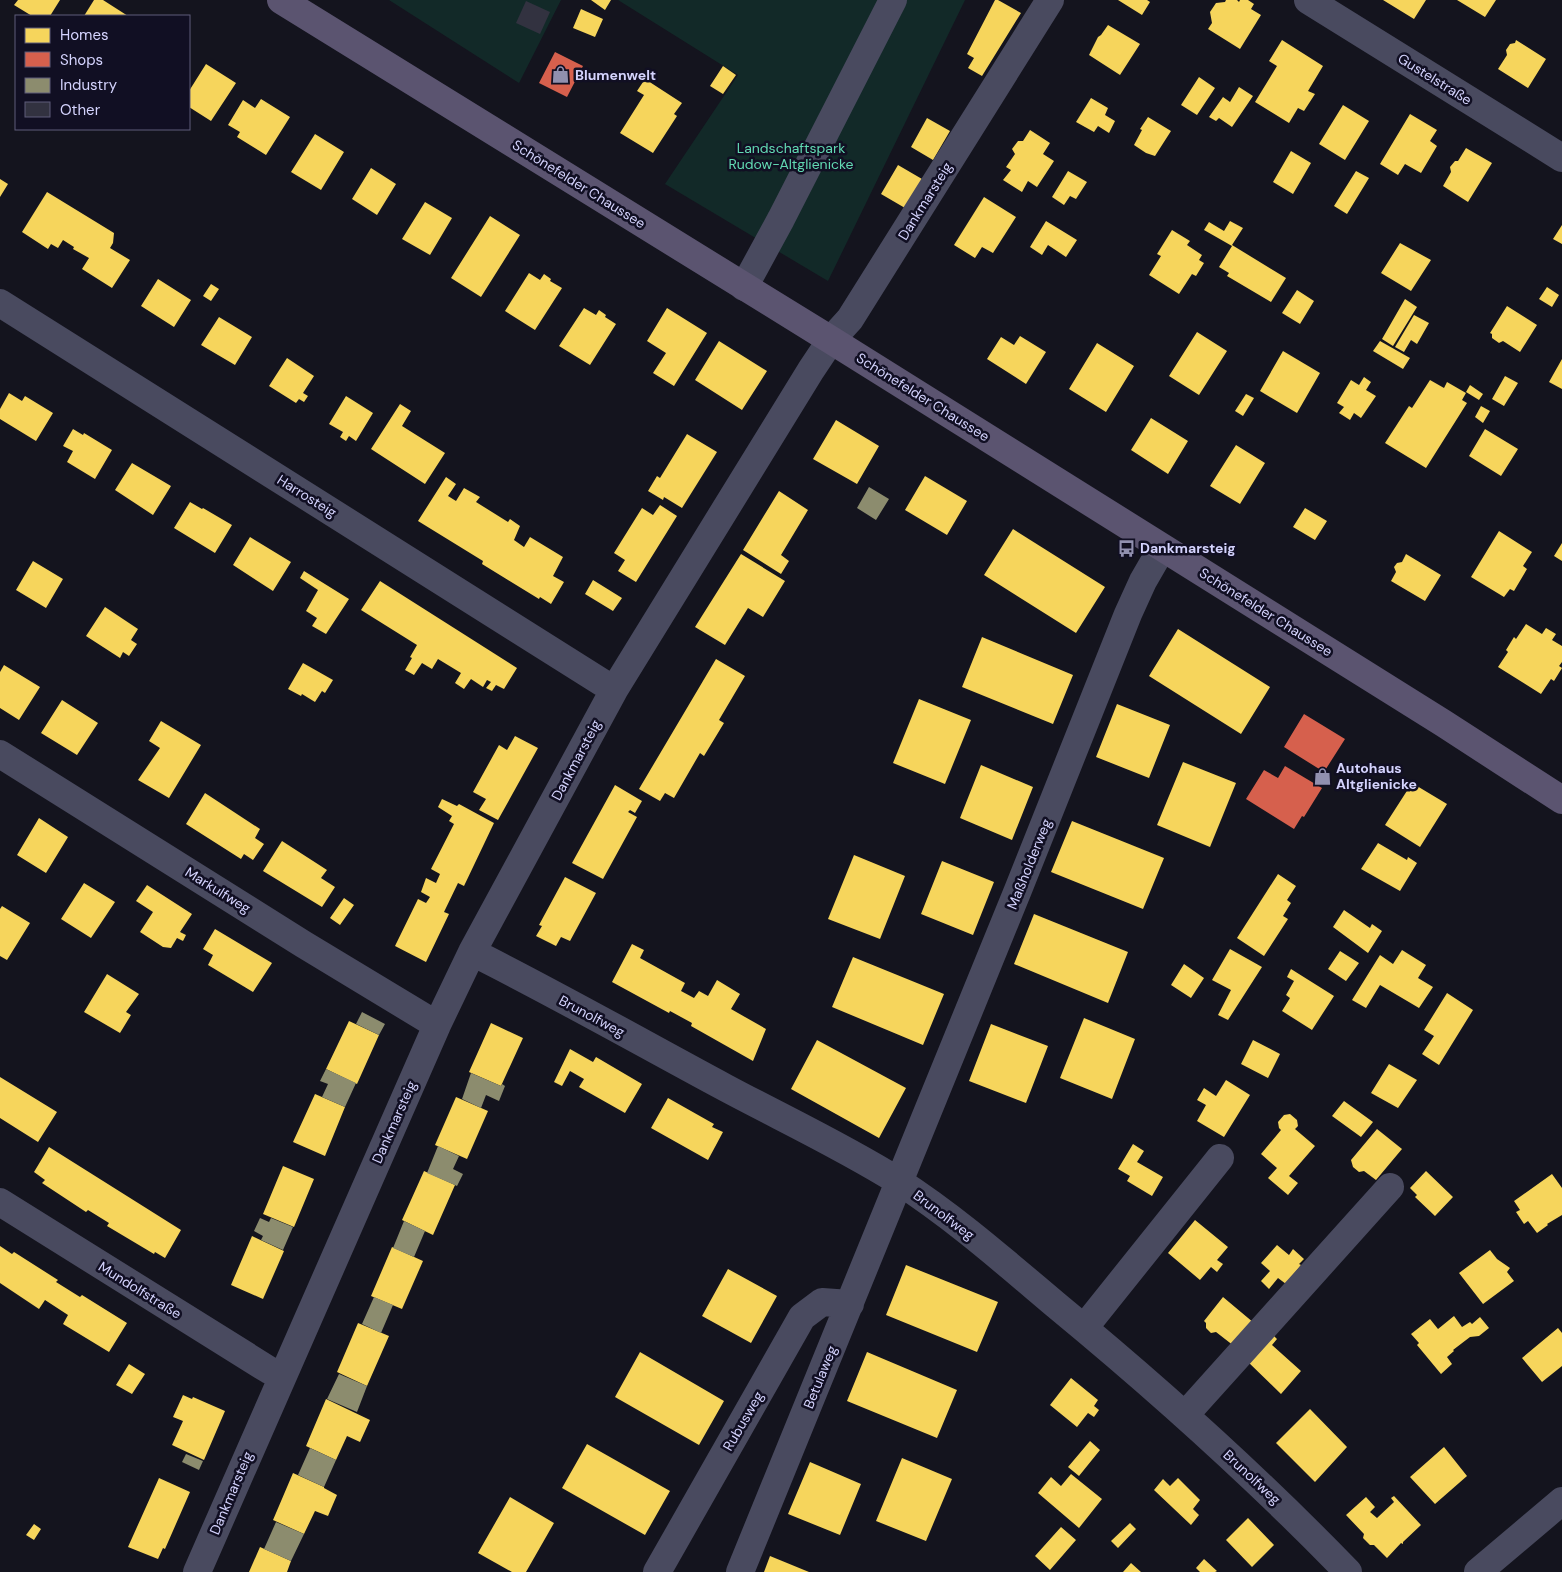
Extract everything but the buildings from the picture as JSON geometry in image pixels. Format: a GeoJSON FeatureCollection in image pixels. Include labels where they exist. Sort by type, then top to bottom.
{"type":"FeatureCollection","features":[{"type":"Feature","properties":{"kind":"main road","name":"Schönefelder Chaussee"},"geometry":{"type":"LineString","coordinates":[[281,0],[831,340],[1443,723],[1562,800]]}},
{"type":"Feature","properties":{"kind":"street"},"geometry":{"type":"LineString","coordinates":[[744,287],[777,228],[893,0]]}},
{"type":"Feature","properties":{"kind":"street","name":"Dankmarsteig"},"geometry":{"type":"LineString","coordinates":[[197,1572],[437,1025],[472,952],[614,690],[806,378],[831,340],[854,313],[1050,0]]}},
{"type":"Feature","properties":{"kind":"street","name":"Gustelstraße"},"geometry":{"type":"LineString","coordinates":[[1308,0],[1562,158]]}},
{"type":"Feature","properties":{"kind":"street","name":"Harrosteig"},"geometry":{"type":"LineString","coordinates":[[0,303],[614,690]]}},
{"type":"Feature","properties":{"kind":"street","name":"Maßholderweg"},"geometry":{"type":"LineString","coordinates":[[899,1182],[1128,614],[1143,581],[1162,548]]}},
{"type":"Feature","properties":{"kind":"street","name":"Markulfweg"},"geometry":{"type":"LineString","coordinates":[[0,754],[303,944],[437,1025]]}},
{"type":"Feature","properties":{"kind":"street","name":"Brunolfweg"},"geometry":{"type":"LineString","coordinates":[[472,952],[739,1095],[838,1145],[899,1182],[949,1217],[1084,1328],[1185,1415],[1292,1514],[1348,1572]]}},
{"type":"Feature","properties":{"kind":"street"},"geometry":{"type":"LineString","coordinates":[[1084,1328],[1220,1158]]}},
{"type":"Feature","properties":{"kind":"street","name":"Betulaweg"},"geometry":{"type":"LineString","coordinates":[[740,1572],[899,1182]]}},
{"type":"Feature","properties":{"kind":"street"},"geometry":{"type":"LineString","coordinates":[[1185,1415],[1390,1188]]}},
{"type":"Feature","properties":{"kind":"street","name":"Mundolfstraße"},"geometry":{"type":"LineString","coordinates":[[0,1202],[269,1370],[282,1375]]}},
{"type":"Feature","properties":{"kind":"street","name":"Rubusweg"},"geometry":{"type":"LineString","coordinates":[[657,1572],[802,1317],[822,1302],[850,1304]]}},
{"type":"Feature","properties":{"kind":"street"},"geometry":{"type":"LineString","coordinates":[[1478,1572],[1562,1501]]}},
{"type":"Feature","properties":{"kind":"green space"},"geometry":{"type":"Polygon","coordinates":[[[389,0],[561,0],[519,83],[389,0]]]}},
{"type":"Feature","properties":{"kind":"green space","name":"Landschaftspark Rudow-Altglienicke"},"geometry":{"type":"Polygon","coordinates":[[[618,0],[965,0],[828,281],[665,184],[738,75],[618,0]]]}},
{"type":"Feature","properties":{"kind":"place","name":"Blumenwelt"},"geometry":{"type":"Point","coordinates":[561,75]}},
{"type":"Feature","properties":{"kind":"place","name":"Dankmarsteig"},"geometry":{"type":"Point","coordinates":[1126,548]}},
{"type":"Feature","properties":{"kind":"place","name":"Autohaus Altglienicke"},"geometry":{"type":"Point","coordinates":[1322,776]}}]}
